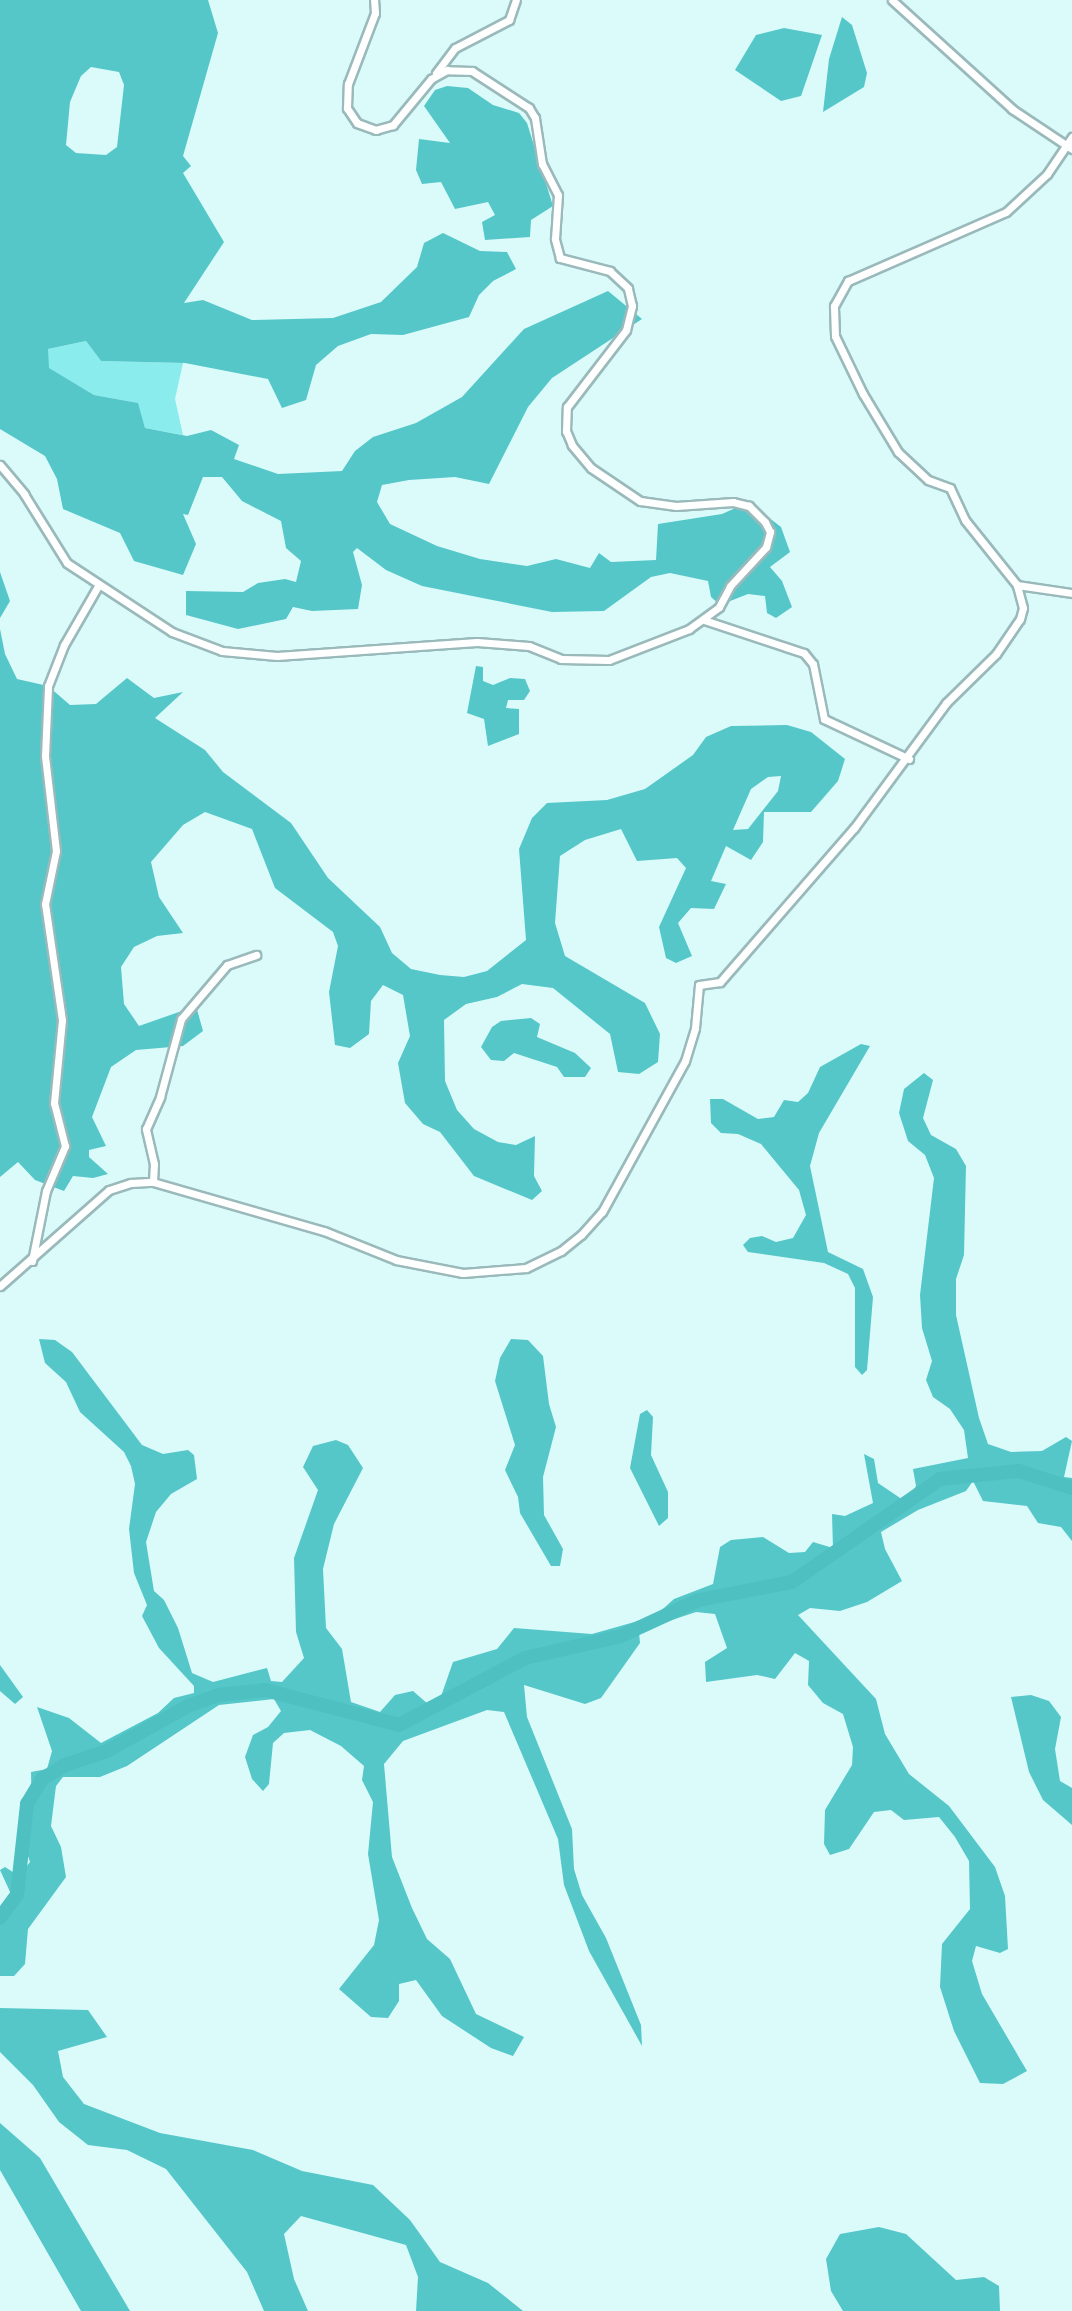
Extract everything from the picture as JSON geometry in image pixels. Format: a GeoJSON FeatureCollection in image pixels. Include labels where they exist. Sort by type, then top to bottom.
{"type":"FeatureCollection","features":[{"type":"Feature","properties":{"kind":"street"},"geometry":{"type":"LineString","coordinates":[[374,0],[375,13],[348,83],[347,108],[357,124],[376,130],[393,125],[456,48],[509,20],[516,0]]}},
{"type":"Feature","properties":{"kind":"street"},"geometry":{"type":"LineString","coordinates":[[892,0],[1012,108],[1070,148]]}},
{"type":"Feature","properties":{"kind":"street"},"geometry":{"type":"LineString","coordinates":[[0,465],[29,502],[61,558],[99,586],[172,632],[222,651],[251,655],[477,642],[529,646],[561,659],[609,660],[644,650],[704,620],[719,607],[730,586],[766,547],[769,532],[765,522],[749,506],[733,502],[676,506],[640,501],[591,468],[572,445],[566,431],[567,408],[626,330],[632,306],[628,288],[610,271],[566,262],[555,251],[558,195],[543,167],[539,127],[529,108],[472,71],[447,69],[431,79]]}},
{"type":"Feature","properties":{"kind":"street"},"geometry":{"type":"LineString","coordinates":[[0,1286],[32,1262],[109,1190],[123,1184],[153,1182],[324,1231],[396,1260],[443,1270],[504,1273],[546,1260],[602,1212],[646,1137],[690,1046],[699,985],[720,982],[909,759],[946,703],[1013,631],[1023,608],[1017,585],[972,530],[946,483],[928,480],[898,452],[842,353],[834,329],[834,306],[848,281],[1006,212],[1047,174],[1070,148],[1072,137]]}},
{"type":"Feature","properties":{"kind":"street"},"geometry":{"type":"LineString","coordinates":[[1017,585],[1072,593]]}},
{"type":"Feature","properties":{"kind":"street"},"geometry":{"type":"LineString","coordinates":[[32,1262],[46,1191],[65,1146],[54,1103],[62,1020],[45,904],[56,851],[45,756],[48,686],[64,645],[99,586]]}},
{"type":"Feature","properties":{"kind":"street"},"geometry":{"type":"LineString","coordinates":[[719,607],[724,625]]}},
{"type":"Feature","properties":{"kind":"street"},"geometry":{"type":"LineString","coordinates":[[704,620],[724,625],[745,636],[804,653],[813,664],[824,719],[909,759]]}},
{"type":"Feature","properties":{"kind":"street"},"geometry":{"type":"LineString","coordinates":[[153,1182],[154,1164],[146,1129],[160,1097],[181,1019],[227,965],[256,955]]}},
{"type":"Feature","properties":{"kind":"shaded area"},"geometry":{"type":"Polygon","coordinates":[[[0,0],[208,0],[218,33],[183,156],[191,166],[183,173],[224,242],[184,303],[203,300],[252,320],[333,318],[381,302],[417,267],[424,243],[443,233],[480,251],[507,252],[516,269],[493,281],[479,295],[469,317],[403,335],[371,334],[338,346],[316,365],[306,400],[282,408],[268,379],[185,363],[101,361],[86,341],[48,349],[49,368],[94,395],[138,403],[145,428],[187,436],[211,430],[239,445],[234,459],[278,474],[342,471],[355,451],[373,437],[416,423],[462,397],[524,329],[608,291],[642,319],[552,378],[528,407],[489,484],[455,477],[409,480],[382,485],[377,502],[390,524],[437,546],[480,559],[527,566],[556,559],[590,568],[599,553],[611,562],[656,560],[658,524],[722,514],[749,502],[781,527],[790,552],[770,567],[782,581],[792,607],[776,618],[767,613],[765,596],[748,594],[720,605],[711,597],[708,581],[670,573],[651,577],[604,611],[552,612],[422,586],[386,570],[357,548],[353,552],[362,585],[358,609],[312,611],[293,607],[286,619],[238,629],[186,615],[186,591],[243,592],[258,583],[285,579],[296,582],[301,561],[286,548],[281,521],[242,501],[222,477],[203,477],[188,515],[183,514],[196,544],[183,575],[134,561],[120,533],[63,509],[57,479],[45,456],[0,429],[0,0]],[[91,67],[81,76],[70,102],[66,145],[76,153],[106,155],[117,147],[124,85],[119,72],[91,67]]]}},
{"type":"Feature","properties":{"kind":"shaded area"},"geometry":{"type":"Polygon","coordinates":[[[842,17],[852,25],[867,73],[864,87],[823,112],[829,59],[842,17]]]}},
{"type":"Feature","properties":{"kind":"shaded area"},"geometry":{"type":"Polygon","coordinates":[[[784,28],[822,35],[801,96],[781,101],[735,70],[756,35],[784,28]]]}},
{"type":"Feature","properties":{"kind":"shaded area"},"geometry":{"type":"Polygon","coordinates":[[[447,86],[468,88],[493,105],[519,113],[527,123],[553,206],[531,220],[530,237],[485,240],[482,222],[495,215],[488,202],[455,209],[441,182],[422,184],[416,170],[419,139],[450,143],[424,106],[435,90],[447,86]]]}},
{"type":"Feature","properties":{"kind":"shaded area"},"geometry":{"type":"Polygon","coordinates":[[[86,341],[101,361],[183,363],[175,399],[183,435],[145,428],[137,403],[94,395],[48,368],[48,349],[86,341]]]}},
{"type":"Feature","properties":{"kind":"shaded area"},"geometry":{"type":"Polygon","coordinates":[[[0,572],[10,601],[0,618],[0,572]]]}},
{"type":"Feature","properties":{"kind":"shaded area"},"geometry":{"type":"Polygon","coordinates":[[[0,629],[5,654],[17,679],[48,686],[70,705],[96,704],[127,678],[154,698],[183,692],[155,718],[205,750],[223,772],[291,823],[328,878],[380,927],[392,953],[411,969],[440,975],[464,977],[487,971],[526,940],[519,849],[532,818],[547,803],[607,800],[645,789],[693,755],[706,737],[731,726],[787,725],[811,732],[845,759],[838,781],[811,812],[764,812],[763,842],[751,860],[726,846],[711,881],[726,884],[714,909],[691,908],[678,923],[692,956],[676,963],[666,958],[659,927],[686,868],[677,858],[637,861],[621,829],[585,840],[560,856],[555,923],[565,956],[645,1003],[660,1034],[658,1062],[639,1074],[618,1072],[610,1034],[553,988],[522,984],[497,997],[466,1004],[444,1020],[445,1081],[457,1110],[474,1129],[498,1142],[516,1145],[535,1136],[534,1176],[542,1191],[532,1200],[474,1176],[440,1132],[423,1124],[405,1103],[398,1063],[410,1036],[403,995],[383,985],[371,1001],[369,1034],[350,1048],[335,1045],[329,992],[338,946],[333,932],[275,888],[252,829],[205,812],[183,825],[151,862],[159,897],[183,933],[157,936],[134,947],[121,967],[124,1004],[139,1026],[196,1006],[203,1031],[183,1046],[136,1050],[111,1067],[92,1117],[106,1146],[89,1150],[89,1157],[108,1174],[93,1178],[73,1176],[64,1191],[35,1180],[18,1162],[0,1177],[0,629]],[[781,776],[768,777],[751,789],[733,830],[748,829],[778,791],[781,776]]]}},
{"type":"Feature","properties":{"kind":"shaded area"},"geometry":{"type":"Polygon","coordinates":[[[476,666],[483,667],[483,681],[493,685],[510,678],[525,679],[530,691],[524,700],[508,700],[506,708],[519,709],[519,734],[488,746],[484,719],[467,713],[476,666]]]}},
{"type":"Feature","properties":{"kind":"shaded area"},"geometry":{"type":"Polygon","coordinates":[[[531,1018],[540,1024],[537,1037],[575,1053],[591,1068],[585,1077],[564,1077],[557,1067],[514,1053],[504,1061],[491,1060],[481,1047],[492,1027],[501,1021],[531,1018]]]}},
{"type":"Feature","properties":{"kind":"shaded area"},"geometry":{"type":"Polygon","coordinates":[[[861,1044],[870,1046],[819,1133],[810,1166],[828,1252],[863,1269],[873,1297],[867,1370],[862,1375],[855,1367],[855,1288],[848,1274],[824,1263],[748,1252],[743,1245],[750,1238],[762,1236],[776,1242],[793,1238],[806,1215],[799,1190],[761,1144],[738,1134],[721,1133],[711,1123],[710,1099],[723,1099],[758,1119],[774,1117],[784,1100],[798,1102],[808,1093],[820,1067],[861,1044]]]}},
{"type":"Feature","properties":{"kind":"shaded area"},"geometry":{"type":"Polygon","coordinates":[[[924,1073],[933,1080],[923,1118],[931,1135],[956,1149],[966,1166],[964,1255],[956,1279],[956,1315],[979,1418],[988,1444],[1011,1452],[1042,1451],[1066,1437],[1072,1441],[1064,1477],[1072,1478],[1072,1541],[1061,1527],[1038,1523],[1027,1506],[983,1501],[973,1481],[966,1491],[918,1510],[881,1532],[885,1549],[902,1581],[867,1602],[840,1611],[810,1608],[798,1615],[876,1699],[885,1734],[909,1774],[949,1806],[995,1867],[1005,1896],[1008,1949],[1000,1953],[976,1946],[972,1961],[982,1994],[1027,2071],[1003,2084],[980,2083],[954,2031],[940,1987],[942,1944],[970,1909],[969,1861],[955,1837],[939,1817],[904,1820],[891,1810],[874,1812],[849,1849],[830,1855],[824,1844],[825,1810],[852,1765],[853,1747],[843,1714],[823,1703],[808,1685],[809,1661],[795,1653],[775,1679],[757,1675],[706,1682],[705,1662],[727,1648],[715,1614],[696,1612],[663,1623],[655,1616],[674,1599],[713,1584],[720,1547],[731,1540],[763,1537],[789,1553],[805,1552],[813,1542],[833,1548],[832,1514],[845,1516],[873,1503],[864,1454],[874,1459],[878,1483],[906,1502],[916,1486],[913,1469],[968,1458],[964,1430],[950,1409],[933,1397],[926,1380],[932,1361],[922,1328],[920,1295],[934,1178],[925,1155],[908,1141],[899,1113],[904,1089],[924,1073]]]}},
{"type":"Feature","properties":{"kind":"shaded area"},"geometry":{"type":"Polygon","coordinates":[[[39,1339],[55,1340],[72,1352],[142,1445],[163,1454],[188,1450],[194,1455],[197,1479],[171,1494],[156,1512],[146,1542],[154,1591],[164,1600],[178,1628],[192,1673],[213,1682],[267,1668],[271,1681],[282,1682],[304,1658],[296,1632],[294,1558],[318,1490],[303,1467],[313,1446],[336,1440],[348,1445],[363,1468],[334,1524],[323,1569],[326,1628],[342,1649],[351,1702],[380,1712],[395,1695],[413,1691],[428,1704],[439,1702],[453,1662],[497,1649],[514,1628],[592,1634],[638,1621],[640,1643],[601,1698],[585,1704],[524,1685],[527,1717],[572,1829],[574,1869],[582,1895],[606,1938],[641,2025],[642,2046],[589,1951],[564,1885],[558,1839],[504,1712],[487,1710],[403,1741],[384,1764],[392,1857],[412,1908],[427,1939],[450,1959],[476,2014],[524,2037],[513,2056],[491,2048],[442,2016],[416,1980],[399,1984],[399,2001],[388,2018],[371,2017],[339,1989],[374,1945],[379,1920],[368,1854],[373,1802],[362,1780],[364,1766],[341,1746],[310,1730],[284,1733],[273,1743],[269,1784],[263,1791],[252,1779],[245,1757],[253,1735],[268,1727],[281,1711],[274,1699],[219,1705],[127,1766],[100,1777],[63,1777],[56,1786],[51,1826],[61,1847],[66,1877],[28,1929],[25,1964],[14,1976],[0,1976],[0,1923],[11,1894],[0,1870],[5,1867],[19,1876],[30,1862],[23,1841],[32,1818],[31,1772],[47,1769],[52,1751],[37,1707],[69,1718],[101,1743],[158,1713],[174,1698],[194,1693],[194,1686],[159,1648],[142,1616],[147,1605],[134,1573],[129,1529],[135,1484],[131,1466],[124,1452],[80,1412],[66,1382],[45,1363],[39,1339]]]}},
{"type":"Feature","properties":{"kind":"shaded area"},"geometry":{"type":"Polygon","coordinates":[[[511,1339],[528,1340],[543,1356],[549,1404],[556,1427],[543,1477],[544,1515],[563,1549],[560,1566],[551,1566],[520,1513],[518,1497],[505,1470],[515,1445],[495,1381],[500,1358],[511,1339]]]}},
{"type":"Feature","properties":{"kind":"shaded area"},"geometry":{"type":"Polygon","coordinates":[[[647,1410],[653,1417],[651,1455],[668,1492],[668,1518],[659,1526],[630,1468],[640,1414],[647,1410]]]}},
{"type":"Feature","properties":{"kind":"shaded area"},"geometry":{"type":"Polygon","coordinates":[[[0,1665],[23,1697],[15,1704],[0,1691],[0,1665]]]}},
{"type":"Feature","properties":{"kind":"shaded area"},"geometry":{"type":"Polygon","coordinates":[[[1031,1695],[1049,1701],[1061,1717],[1055,1749],[1060,1781],[1072,1788],[1072,1825],[1043,1800],[1029,1772],[1011,1697],[1031,1695]]]}},
{"type":"Feature","properties":{"kind":"shaded area"},"geometry":{"type":"Polygon","coordinates":[[[0,2008],[88,2010],[107,2037],[58,2051],[63,2077],[84,2104],[160,2133],[253,2150],[302,2171],[373,2185],[410,2220],[440,2262],[488,2283],[523,2311],[416,2311],[418,2277],[406,2245],[301,2216],[284,2234],[294,2279],[308,2311],[264,2311],[247,2272],[166,2169],[127,2150],[88,2145],[59,2122],[33,2085],[0,2052],[0,2008]]]}},
{"type":"Feature","properties":{"kind":"shaded area"},"geometry":{"type":"Polygon","coordinates":[[[0,2123],[40,2158],[130,2311],[81,2311],[0,2170],[0,2123]]]}},
{"type":"Feature","properties":{"kind":"shaded area"},"geometry":{"type":"Polygon","coordinates":[[[879,2227],[906,2234],[956,2280],[984,2277],[999,2286],[1000,2311],[843,2311],[831,2291],[826,2259],[840,2234],[879,2227]]]}},
{"type":"Feature","properties":{"kind":"waterway"},"geometry":{"type":"LineString","coordinates":[[0,1918],[17,1895],[27,1804],[42,1779],[65,1765],[107,1751],[188,1706],[219,1695],[265,1690],[399,1725],[525,1658],[621,1636],[699,1600],[792,1582],[940,1479],[1019,1471],[1072,1488]]}}]}
